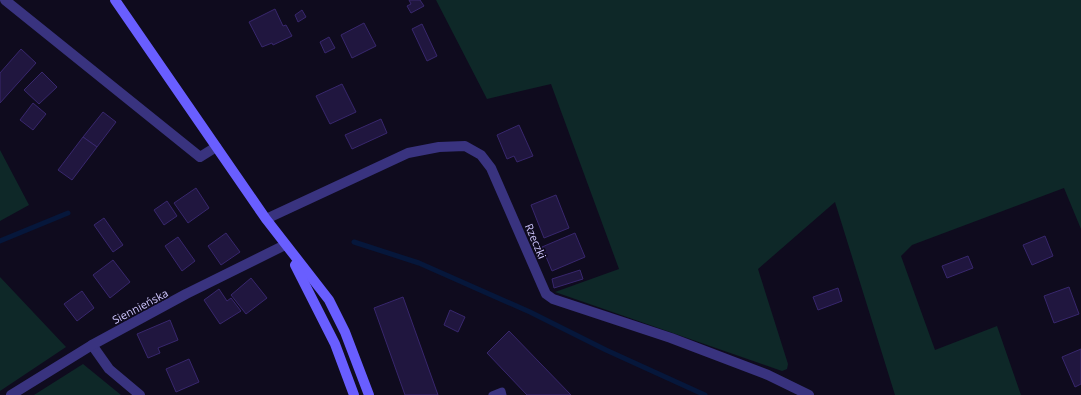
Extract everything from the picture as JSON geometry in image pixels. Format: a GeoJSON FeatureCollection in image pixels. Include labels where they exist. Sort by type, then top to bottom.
{"type":"FeatureCollection","features":[{"type":"Feature","properties":{"kind":"main road"},"geometry":{"type":"LineString","coordinates":[[115,0],[266,219],[329,300],[345,332],[369,395]]}},
{"type":"Feature","properties":{"kind":"main road"},"geometry":{"type":"LineString","coordinates":[[285,245],[335,344],[354,395]]}},
{"type":"Feature","properties":{"kind":"street"},"geometry":{"type":"LineString","coordinates":[[4,0],[200,157],[216,147]]}},
{"type":"Feature","properties":{"kind":"street","name":"Rzeczki"},"geometry":{"type":"LineString","coordinates":[[266,219],[408,153],[439,147],[465,146],[481,155],[491,168],[546,294],[553,299],[671,338],[768,376],[809,395]]}},
{"type":"Feature","properties":{"kind":"street","name":"Siennieńska"},"geometry":{"type":"LineString","coordinates":[[11,395],[92,345],[186,294],[285,245]]}},
{"type":"Feature","properties":{"kind":"street"},"geometry":{"type":"LineString","coordinates":[[92,345],[109,369],[140,395]]}},
{"type":"Feature","properties":{"kind":"lane"},"geometry":{"type":"LineString","coordinates":[[492,395],[502,391],[503,395]]}},
{"type":"Feature","properties":{"kind":"green space"},"geometry":{"type":"Polygon","coordinates":[[[436,0],[1081,0],[1081,229],[1064,188],[912,245],[901,256],[935,350],[997,326],[1021,395],[895,395],[835,202],[758,269],[788,364],[787,369],[782,371],[555,292],[619,269],[551,84],[487,99],[436,0]]]}},
{"type":"Feature","properties":{"kind":"green space"},"geometry":{"type":"Polygon","coordinates":[[[0,150],[29,205],[0,221],[0,150]]]}},
{"type":"Feature","properties":{"kind":"green space"},"geometry":{"type":"Polygon","coordinates":[[[0,277],[66,347],[0,391],[0,277]]]}},
{"type":"Feature","properties":{"kind":"green space"},"geometry":{"type":"Polygon","coordinates":[[[83,364],[121,395],[34,395],[83,364]]]}},
{"type":"Feature","properties":{"kind":"building"},"geometry":{"type":"Polygon","coordinates":[[[409,0],[420,0],[424,6],[411,13],[407,6],[411,4],[409,0]]]}},
{"type":"Feature","properties":{"kind":"building"},"geometry":{"type":"Polygon","coordinates":[[[275,9],[283,26],[286,25],[292,36],[273,45],[272,43],[262,47],[249,22],[275,9]]]}},
{"type":"Feature","properties":{"kind":"building"},"geometry":{"type":"Polygon","coordinates":[[[302,10],[306,17],[298,22],[295,15],[302,10]]]}},
{"type":"Feature","properties":{"kind":"building"},"geometry":{"type":"Polygon","coordinates":[[[364,23],[376,46],[352,58],[341,35],[364,23]]]}},
{"type":"Feature","properties":{"kind":"building"},"geometry":{"type":"Polygon","coordinates":[[[422,24],[437,56],[427,61],[412,29],[422,24]]]}},
{"type":"Feature","properties":{"kind":"building"},"geometry":{"type":"Polygon","coordinates":[[[329,37],[335,48],[325,53],[320,42],[329,37]]]}},
{"type":"Feature","properties":{"kind":"building"},"geometry":{"type":"Polygon","coordinates":[[[21,49],[36,63],[0,103],[0,73],[21,49]]]}},
{"type":"Feature","properties":{"kind":"building"},"geometry":{"type":"Polygon","coordinates":[[[42,72],[57,87],[39,104],[24,90],[42,72]]]}},
{"type":"Feature","properties":{"kind":"building"},"geometry":{"type":"Polygon","coordinates":[[[342,84],[356,112],[330,124],[316,96],[342,84]]]}},
{"type":"Feature","properties":{"kind":"building"},"geometry":{"type":"Polygon","coordinates":[[[33,103],[46,114],[33,130],[20,120],[33,103]]]}},
{"type":"Feature","properties":{"kind":"building"},"geometry":{"type":"Polygon","coordinates":[[[103,112],[116,122],[97,147],[83,137],[103,112]]]}},
{"type":"Feature","properties":{"kind":"building"},"geometry":{"type":"Polygon","coordinates":[[[381,119],[387,133],[352,149],[345,135],[381,119]]]}},
{"type":"Feature","properties":{"kind":"building"},"geometry":{"type":"Polygon","coordinates":[[[519,125],[533,156],[517,162],[514,156],[507,159],[497,135],[519,125]]]}},
{"type":"Feature","properties":{"kind":"building"},"geometry":{"type":"Polygon","coordinates":[[[83,137],[97,147],[72,180],[58,170],[83,137]]]}},
{"type":"Feature","properties":{"kind":"building"},"geometry":{"type":"Polygon","coordinates":[[[196,188],[209,208],[188,223],[174,203],[196,188]]]}},
{"type":"Feature","properties":{"kind":"building"},"geometry":{"type":"Polygon","coordinates":[[[556,195],[569,228],[544,238],[531,205],[556,195]]]}},
{"type":"Feature","properties":{"kind":"building"},"geometry":{"type":"Polygon","coordinates":[[[167,201],[177,216],[164,225],[154,210],[167,201]]]}},
{"type":"Feature","properties":{"kind":"building"},"geometry":{"type":"Polygon","coordinates":[[[104,218],[123,245],[113,252],[94,225],[104,218]]]}},
{"type":"Feature","properties":{"kind":"building"},"geometry":{"type":"Polygon","coordinates":[[[226,233],[240,252],[221,265],[208,246],[226,233]]]}},
{"type":"Feature","properties":{"kind":"building"},"geometry":{"type":"Polygon","coordinates":[[[575,233],[585,257],[552,271],[542,247],[575,233]]]}},
{"type":"Feature","properties":{"kind":"building"},"geometry":{"type":"Polygon","coordinates":[[[1045,236],[1053,256],[1032,265],[1023,245],[1045,236]]]}},
{"type":"Feature","properties":{"kind":"building"},"geometry":{"type":"Polygon","coordinates":[[[178,237],[195,261],[182,271],[165,246],[178,237]]]}},
{"type":"Feature","properties":{"kind":"building"},"geometry":{"type":"Polygon","coordinates":[[[968,256],[973,268],[947,278],[942,266],[968,256]]]}},
{"type":"Feature","properties":{"kind":"building"},"geometry":{"type":"Polygon","coordinates":[[[113,260],[130,282],[110,298],[93,275],[113,260]]]}},
{"type":"Feature","properties":{"kind":"building"},"geometry":{"type":"Polygon","coordinates":[[[580,270],[583,279],[554,288],[552,279],[580,270]]]}},
{"type":"Feature","properties":{"kind":"building"},"geometry":{"type":"Polygon","coordinates":[[[251,278],[267,298],[246,314],[231,295],[251,278]]]}},
{"type":"Feature","properties":{"kind":"building"},"geometry":{"type":"Polygon","coordinates":[[[1069,287],[1079,314],[1054,323],[1044,296],[1069,287]]]}},
{"type":"Feature","properties":{"kind":"building"},"geometry":{"type":"Polygon","coordinates":[[[838,288],[842,301],[818,310],[813,297],[838,288]]]}},
{"type":"Feature","properties":{"kind":"building"},"geometry":{"type":"Polygon","coordinates":[[[219,289],[227,301],[231,298],[241,311],[220,324],[204,300],[219,289]]]}},
{"type":"Feature","properties":{"kind":"building"},"geometry":{"type":"Polygon","coordinates":[[[82,291],[94,308],[77,321],[64,304],[82,291]]]}},
{"type":"Feature","properties":{"kind":"building"},"geometry":{"type":"Polygon","coordinates":[[[403,297],[438,395],[405,395],[374,308],[403,297]]]}},
{"type":"Feature","properties":{"kind":"building"},"geometry":{"type":"Polygon","coordinates":[[[450,310],[465,317],[458,332],[444,325],[450,310]]]}},
{"type":"Feature","properties":{"kind":"building"},"geometry":{"type":"Polygon","coordinates":[[[170,320],[178,340],[158,348],[160,353],[148,358],[137,334],[170,320]]]}},
{"type":"Feature","properties":{"kind":"building"},"geometry":{"type":"Polygon","coordinates":[[[509,331],[571,395],[527,395],[487,353],[509,331]]]}},
{"type":"Feature","properties":{"kind":"building"},"geometry":{"type":"Polygon","coordinates":[[[1081,349],[1081,384],[1075,387],[1062,357],[1081,349]]]}},
{"type":"Feature","properties":{"kind":"building"},"geometry":{"type":"Polygon","coordinates":[[[189,359],[199,382],[176,392],[166,369],[189,359]]]}},
{"type":"Feature","properties":{"kind":"waterway"},"geometry":{"type":"LineString","coordinates":[[0,241],[68,213]]}},
{"type":"Feature","properties":{"kind":"waterway"},"geometry":{"type":"LineString","coordinates":[[354,242],[419,263],[530,312],[606,350],[705,395]]}}]}
